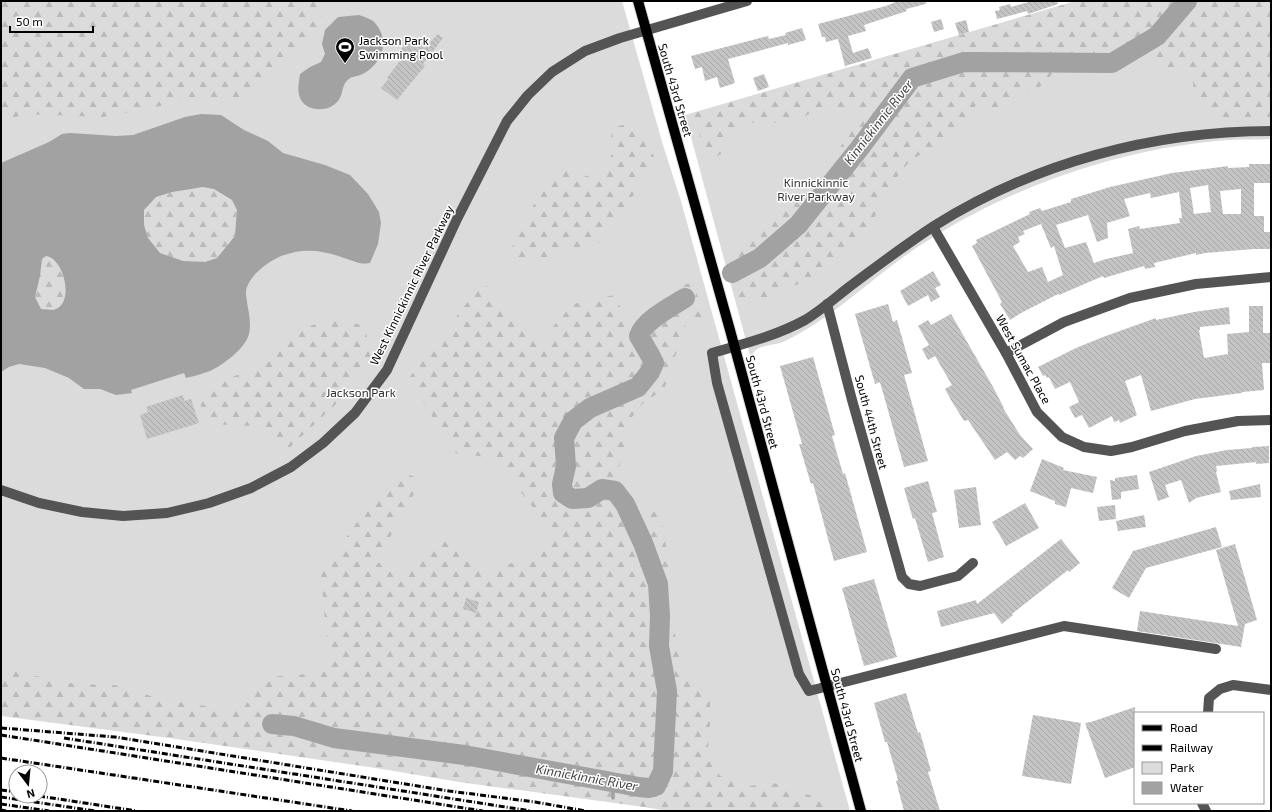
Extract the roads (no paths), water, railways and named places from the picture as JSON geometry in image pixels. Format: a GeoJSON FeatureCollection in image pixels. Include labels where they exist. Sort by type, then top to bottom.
{"type":"FeatureCollection","features":[{"type":"Feature","properties":{"kind":"main road","name":"South 43rd Street"},"geometry":{"type":"LineString","coordinates":[[638,1],[861,811]]}},
{"type":"Feature","properties":{"kind":"street","name":"West Kinnickinnic River Parkway"},"geometry":{"type":"LineString","coordinates":[[1,490],[39,503],[82,512],[123,516],[167,513],[209,503],[244,490],[292,466],[323,443],[355,413],[387,370],[457,219],[507,121],[528,95],[552,72],[585,51],[620,38],[747,1]]}},
{"type":"Feature","properties":{"kind":"street"},"geometry":{"type":"LineString","coordinates":[[1216,649],[1064,626],[809,691],[799,674],[717,383],[712,353],[778,333],[806,320],[898,250],[933,227],[993,193],[1050,169],[1119,148],[1184,136],[1271,131]]}},
{"type":"Feature","properties":{"kind":"street","name":"West Sumac Place"},"geometry":{"type":"LineString","coordinates":[[933,227],[1006,353],[1037,412],[1062,437],[1084,447],[1111,451],[1132,447],[1184,430],[1238,421],[1271,420]]}},
{"type":"Feature","properties":{"kind":"street"},"geometry":{"type":"LineString","coordinates":[[1006,353],[1064,322],[1130,298],[1196,284],[1271,277]]}},
{"type":"Feature","properties":{"kind":"street","name":"South 44th Street"},"geometry":{"type":"LineString","coordinates":[[828,304],[852,400],[902,577],[909,584],[920,586],[958,576],[973,563]]}},
{"type":"Feature","properties":{"kind":"street"},"geometry":{"type":"LineString","coordinates":[[1208,712],[1209,698],[1220,689],[1233,685],[1271,690]]}},
{"type":"Feature","properties":{"kind":"water","name":"Jackson Park Swimming Pool"},"geometry":{"type":"Polygon","coordinates":[[[359,15],[372,20],[382,35],[383,47],[379,59],[368,71],[361,75],[351,77],[346,82],[341,96],[332,106],[323,109],[314,109],[306,105],[302,102],[299,95],[298,86],[300,74],[321,62],[325,54],[322,44],[325,30],[338,17],[359,15]]]}},
{"type":"Feature","properties":{"kind":"water"},"geometry":{"type":"Polygon","coordinates":[[[201,114],[221,115],[244,130],[268,141],[283,153],[325,165],[350,175],[368,194],[379,212],[381,223],[378,244],[370,263],[360,263],[328,253],[304,251],[287,254],[268,263],[257,272],[247,288],[246,294],[250,329],[247,340],[227,361],[210,371],[201,374],[186,378],[184,373],[131,390],[132,393],[116,395],[100,389],[84,389],[69,378],[45,368],[19,364],[9,367],[1,372],[1,163],[49,142],[62,134],[70,133],[116,136],[133,135],[185,117],[201,114]],[[203,187],[172,192],[156,197],[144,210],[144,225],[148,238],[160,253],[183,261],[205,262],[217,258],[235,236],[237,210],[232,200],[214,189],[203,187]],[[46,256],[42,259],[35,297],[41,309],[53,310],[60,306],[64,300],[66,291],[65,282],[58,265],[46,256]]]}},
{"type":"Feature","properties":{"kind":"waterway","name":"Kinnickinnic River"},"geometry":{"type":"LineString","coordinates":[[732,273],[760,258],[798,225],[859,149],[912,78],[964,62],[1112,63],[1157,36],[1187,1]]}},
{"type":"Feature","properties":{"kind":"waterway","name":"Kinnickinnic River"},"geometry":{"type":"LineString","coordinates":[[272,724],[294,726],[334,738],[464,755],[639,787],[649,788],[656,786],[663,771],[667,691],[659,646],[660,616],[658,584],[643,543],[625,504],[615,491],[602,489],[588,498],[572,499],[563,493],[562,484],[566,466],[564,438],[573,421],[590,408],[638,387],[650,372],[654,363],[639,336],[642,330],[652,319],[685,298]]}},
{"type":"Feature","properties":{"kind":"waterway"},"geometry":{"type":"LineString","coordinates":[[613,783],[613,798]]}},
{"type":"Feature","properties":{"kind":"railway"},"geometry":{"type":"LineString","coordinates":[[1,728],[115,737],[449,791],[535,802],[586,811]]}},
{"type":"Feature","properties":{"kind":"railway"},"geometry":{"type":"LineString","coordinates":[[1,735],[483,811]]}},
{"type":"Feature","properties":{"kind":"railway"},"geometry":{"type":"LineString","coordinates":[[64,738],[531,811]]}},
{"type":"Feature","properties":{"kind":"railway"},"geometry":{"type":"LineString","coordinates":[[1,758],[352,811]]}},
{"type":"Feature","properties":{"kind":"railway"},"geometry":{"type":"LineString","coordinates":[[1,790],[8,791]]}},
{"type":"Feature","properties":{"kind":"railway"},"geometry":{"type":"LineString","coordinates":[[1,797],[95,811]]}},
{"type":"Feature","properties":{"kind":"railway"},"geometry":{"type":"LineString","coordinates":[[48,797],[137,811]]}},
{"type":"Feature","properties":{"kind":"railway"},"geometry":{"type":"LineString","coordinates":[[1,804],[49,811]]}},
{"type":"Feature","properties":{"kind":"railway"},"geometry":{"type":"LineString","coordinates":[[1,810],[6,811]]}},
{"type":"Feature","properties":{"kind":"place","name":"Jackson Park Swimming Pool"},"geometry":{"type":"Point","coordinates":[345,64]}},
{"type":"Feature","properties":{"kind":"park label","name":"Kinnickinnic River Parkway"},"geometry":{"type":"Point","coordinates":[816,189]}},
{"type":"Feature","properties":{"kind":"park label","name":"Jackson Park"},"geometry":{"type":"Point","coordinates":[361,392]}}]}
